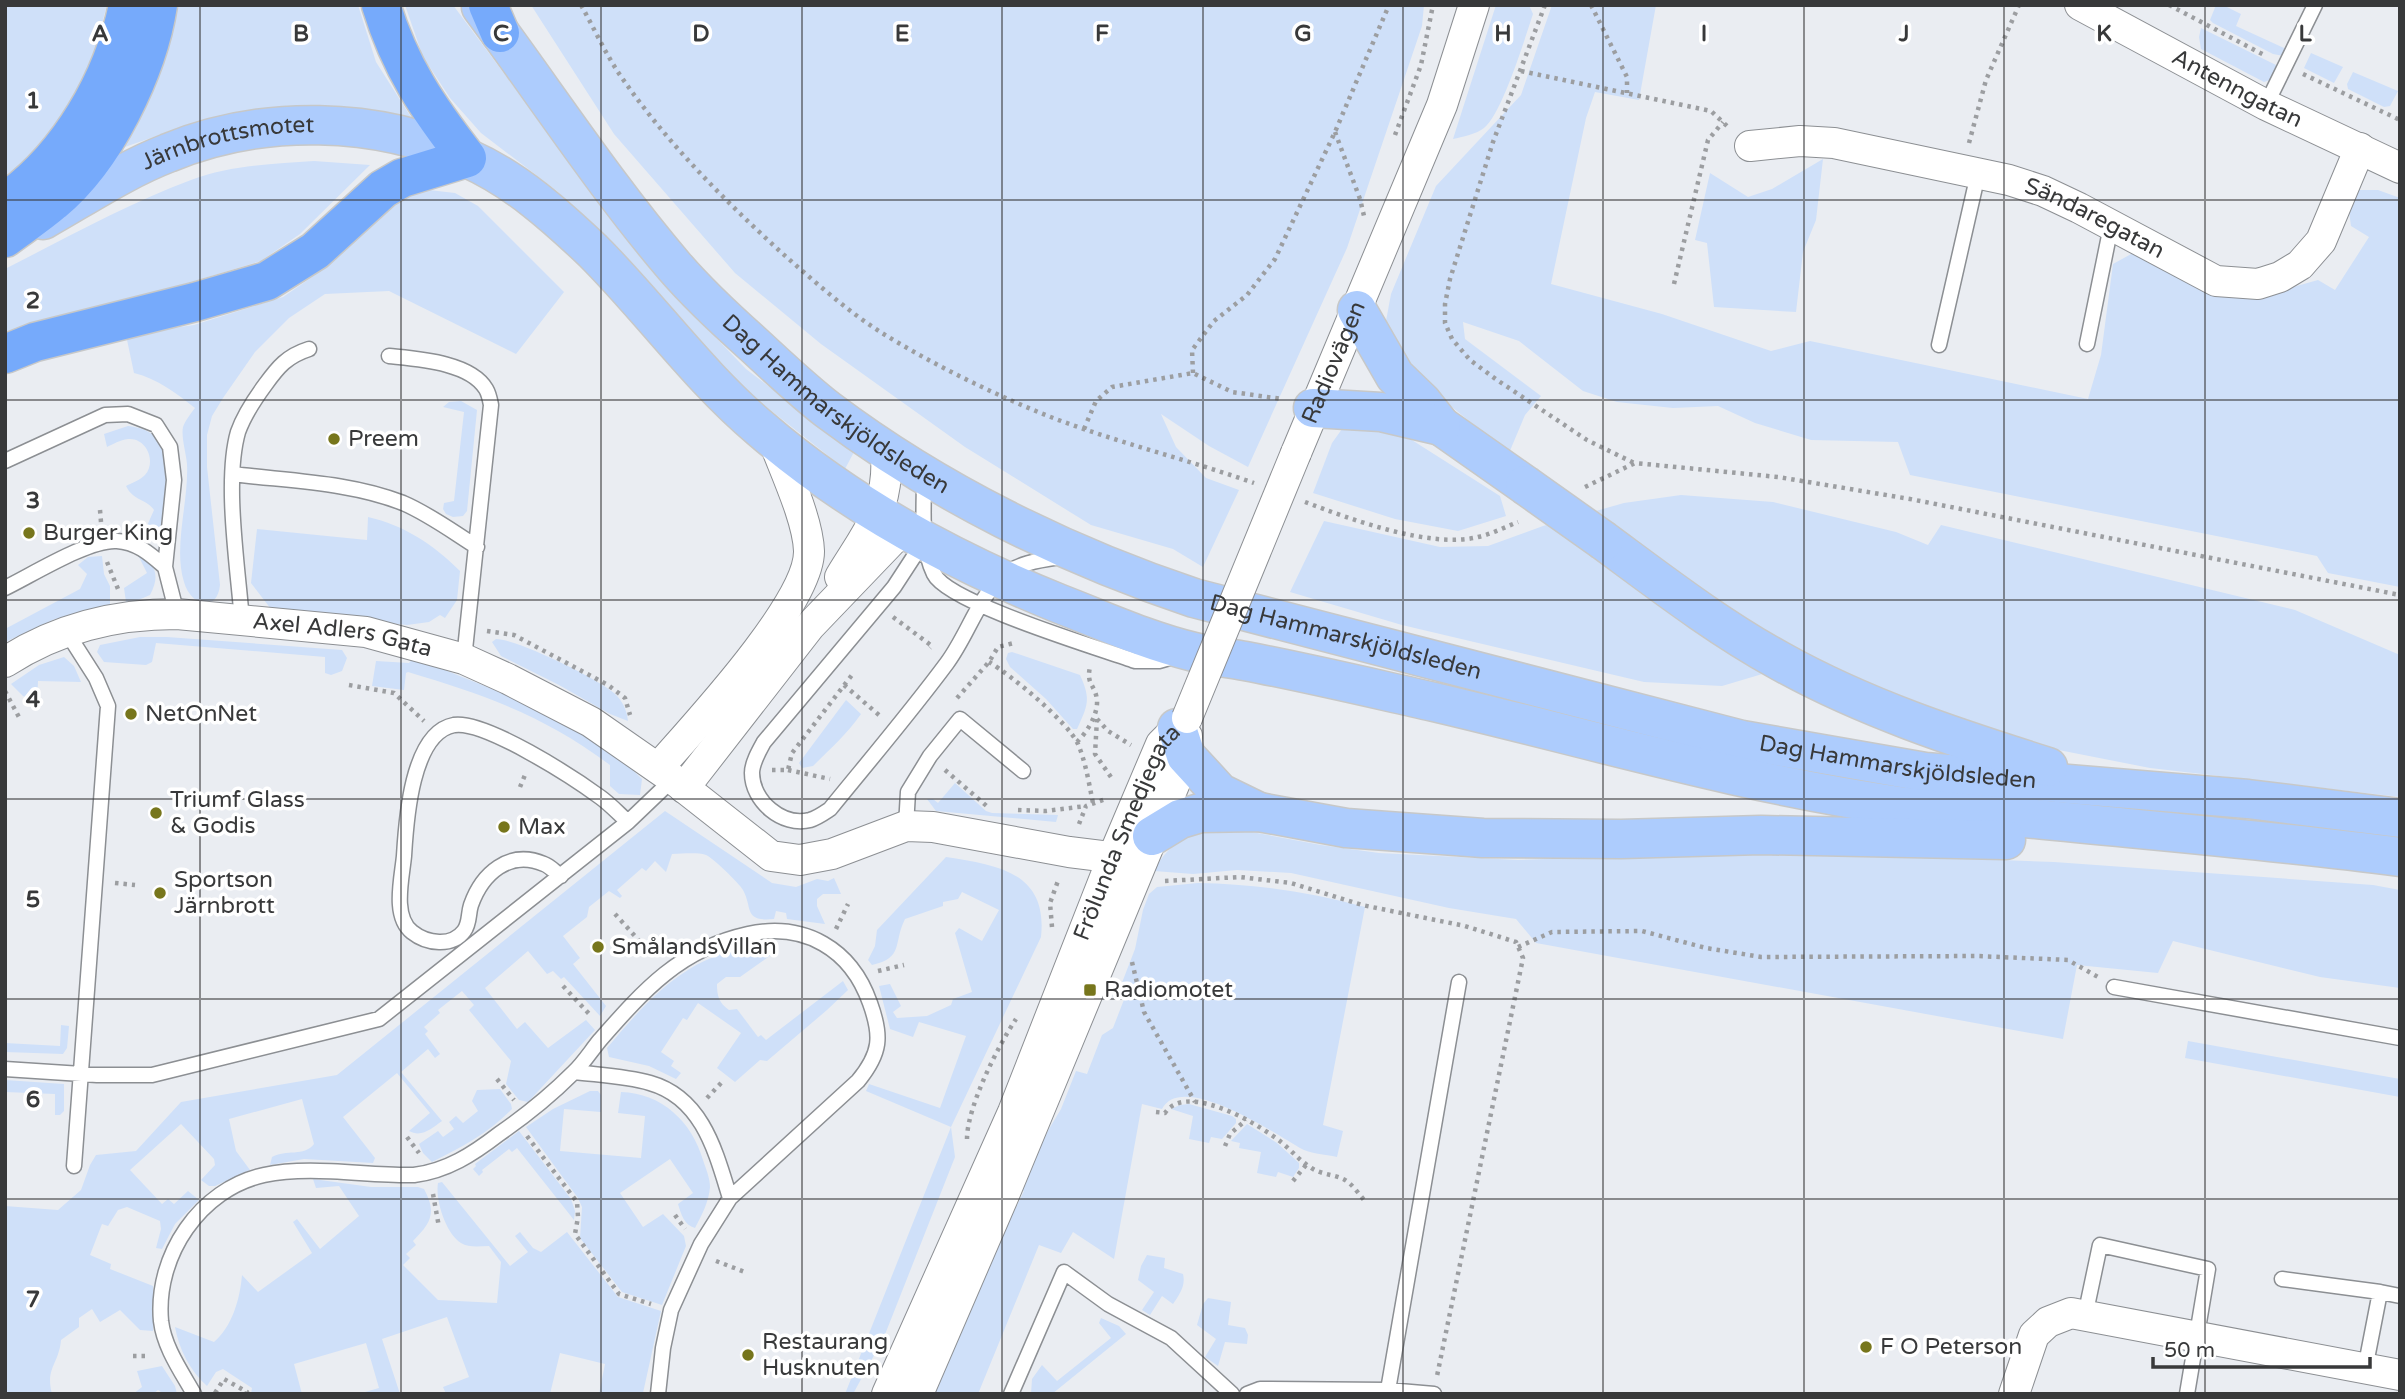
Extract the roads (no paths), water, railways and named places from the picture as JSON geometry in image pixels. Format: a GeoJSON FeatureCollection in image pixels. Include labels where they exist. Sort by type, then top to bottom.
{"type":"FeatureCollection","features":[{"type":"Feature","properties":{"kind":"highway"},"geometry":{"type":"LineString","coordinates":[[5,202],[39,173],[89,109],[112,62],[128,5]]}},
{"type":"Feature","properties":{"kind":"highway"},"geometry":{"type":"LineString","coordinates":[[5,240],[55,201],[92,160],[118,120],[139,73],[155,26],[158,5]]}},
{"type":"Feature","properties":{"kind":"highway"},"geometry":{"type":"LineString","coordinates":[[5,354],[35,342],[267,281],[316,251],[383,189],[402,178],[467,158],[405,70],[381,5]]}},
{"type":"Feature","properties":{"kind":"main road","name":"Dag Hammarskjöldsleden"},"geometry":{"type":"LineString","coordinates":[[489,14],[615,191],[674,266],[719,314],[781,370],[828,409],[924,474],[1011,521],[1151,584],[1194,598],[1742,740],[1925,772],[2248,799],[2400,818]]}},
{"type":"Feature","properties":{"kind":"main road","name":"Järnbrottsmotet"},"geometry":{"type":"LineString","coordinates":[[5,240],[169,152],[211,139],[263,129],[303,126],[373,130],[413,139],[467,158]]}},
{"type":"Feature","properties":{"kind":"main road","name":"Dag Hammarskjöldsleden"},"geometry":{"type":"LineString","coordinates":[[467,158],[506,179],[547,210],[586,245],[632,291],[671,339],[717,387],[773,439],[845,493],[902,528],[990,592],[1108,622],[1192,652],[1435,703],[1743,778],[1898,806],[2400,856]]}},
{"type":"Feature","properties":{"kind":"main road"},"geometry":{"type":"LineString","coordinates":[[1357,310],[1395,376],[1422,402],[1441,426],[1522,503],[1604,541],[1723,627],[1818,681],[1952,736],[2111,787]]}},
{"type":"Feature","properties":{"kind":"main road"},"geometry":{"type":"LineString","coordinates":[[1302,404],[1381,412],[1441,426]]}},
{"type":"Feature","properties":{"kind":"main road"},"geometry":{"type":"LineString","coordinates":[[1183,734],[1220,793],[1259,812]]}},
{"type":"Feature","properties":{"kind":"main road"},"geometry":{"type":"LineString","coordinates":[[1141,860],[1180,819],[1200,813],[1259,812],[1346,828],[1415,835],[1496,838],[1622,839],[1760,835],[2082,840],[2173,833]]}},
{"type":"Feature","properties":{"kind":"street","name":"Radiovägen"},"geometry":{"type":"LineString","coordinates":[[1183,734],[1296,453],[1302,404],[1357,310],[1442,105],[1474,5]]}},
{"type":"Feature","properties":{"kind":"street","name":"Antenngatan"},"geometry":{"type":"LineString","coordinates":[[2080,5],[2266,105],[2400,168]]}},
{"type":"Feature","properties":{"kind":"street","name":"Sändaregatan"},"geometry":{"type":"LineString","coordinates":[[1750,146],[1800,141],[1834,143],[2009,180],[2043,191],[2216,281],[2258,285],[2280,277],[2300,264],[2321,241],[2360,148]]}},
{"type":"Feature","properties":{"kind":"street"},"geometry":{"type":"LineString","coordinates":[[671,778],[747,663],[790,604],[808,565],[809,549],[805,528],[773,439]]}},
{"type":"Feature","properties":{"kind":"street"},"geometry":{"type":"LineString","coordinates":[[671,778],[902,528],[887,473],[886,449]]}},
{"type":"Feature","properties":{"kind":"street","name":"Axel Adlers Gata"},"geometry":{"type":"LineString","coordinates":[[5,662],[43,640],[66,631],[121,617],[177,614],[366,632],[464,659],[591,722],[671,778],[771,856],[800,860],[832,854],[906,826],[933,827],[1069,852],[1141,860]]}},
{"type":"Feature","properties":{"kind":"street","name":"Frölunda Smedjegata"},"geometry":{"type":"LineString","coordinates":[[1141,860],[1161,744],[1183,734]]}},
{"type":"Feature","properties":{"kind":"street","name":"Frölunda Smedjegata"},"geometry":{"type":"LineString","coordinates":[[887,1394],[1013,1112],[1098,931],[1141,860],[1183,734]]}},
{"type":"Feature","properties":{"kind":"street","name":"Frölunda Smedjegata"},"geometry":{"type":"LineString","coordinates":[[918,1394],[1004,1195],[1098,931]]}},
{"type":"Feature","properties":{"kind":"street"},"geometry":{"type":"LineString","coordinates":[[2014,1394],[2034,1335],[2048,1322],[2078,1315],[2400,1375]]}},
{"type":"Feature","properties":{"kind":"lane"},"geometry":{"type":"LineString","coordinates":[[2266,105],[2315,5]]}},
{"type":"Feature","properties":{"kind":"lane"},"geometry":{"type":"LineString","coordinates":[[1939,345],[1970,172]]}},
{"type":"Feature","properties":{"kind":"lane"},"geometry":{"type":"LineString","coordinates":[[2087,344],[2111,226]]}},
{"type":"Feature","properties":{"kind":"lane"},"geometry":{"type":"LineString","coordinates":[[242,621],[233,474],[239,430],[249,407],[279,365],[289,356],[309,349]]}},
{"type":"Feature","properties":{"kind":"lane"},"geometry":{"type":"LineString","coordinates":[[389,356],[430,360],[468,373],[480,381],[487,391],[491,405],[464,659]]}},
{"type":"Feature","properties":{"kind":"lane"},"geometry":{"type":"LineString","coordinates":[[5,461],[106,415],[128,414],[156,425],[170,447],[174,480],[165,567],[177,614]]}},
{"type":"Feature","properties":{"kind":"lane"},"geometry":{"type":"LineString","coordinates":[[233,474],[348,489],[403,503],[477,547]]}},
{"type":"Feature","properties":{"kind":"lane"},"geometry":{"type":"LineString","coordinates":[[924,474],[902,528],[894,587],[764,742],[751,770],[753,785],[761,800],[783,819],[812,820],[830,810],[948,661],[990,592],[1012,569],[1080,554]]}},
{"type":"Feature","properties":{"kind":"lane"},"geometry":{"type":"LineString","coordinates":[[5,588],[89,546],[118,541],[143,548],[165,567]]}},
{"type":"Feature","properties":{"kind":"lane"},"geometry":{"type":"LineString","coordinates":[[66,631],[96,678],[108,706],[74,1166]]}},
{"type":"Feature","properties":{"kind":"lane"},"geometry":{"type":"LineString","coordinates":[[906,826],[908,792],[930,756],[960,719],[1023,771]]}},
{"type":"Feature","properties":{"kind":"lane"},"geometry":{"type":"LineString","coordinates":[[561,876],[544,864],[520,860],[497,866],[483,880],[471,906],[469,921],[464,931],[453,940],[426,940],[412,933],[403,923],[400,906],[412,784],[422,756],[438,733],[454,725],[474,727],[512,743],[601,798],[628,822]]}},
{"type":"Feature","properties":{"kind":"lane"},"geometry":{"type":"LineString","coordinates":[[5,1069],[152,1075],[379,1019],[628,822],[671,778]]}},
{"type":"Feature","properties":{"kind":"lane"},"geometry":{"type":"LineString","coordinates":[[194,1394],[171,1355],[164,1336],[161,1321],[163,1281],[177,1242],[197,1215],[226,1190],[261,1176],[278,1173],[429,1173],[470,1156],[516,1122],[575,1072],[646,989],[684,959],[727,940],[769,931],[789,933],[828,946],[855,970],[864,986],[876,1017],[878,1046],[869,1069],[730,1198],[696,1253],[671,1310],[657,1394]]}},
{"type":"Feature","properties":{"kind":"lane"},"geometry":{"type":"LineString","coordinates":[[1388,1390],[1460,982]]}},
{"type":"Feature","properties":{"kind":"lane"},"geometry":{"type":"LineString","coordinates":[[2113,987],[2400,1038]]}},
{"type":"Feature","properties":{"kind":"lane"},"geometry":{"type":"LineString","coordinates":[[575,1072],[652,1083],[681,1100],[704,1124],[730,1198]]}},
{"type":"Feature","properties":{"kind":"lane"},"geometry":{"type":"LineString","coordinates":[[2078,1315],[2100,1245],[2208,1269],[2187,1394]]}},
{"type":"Feature","properties":{"kind":"lane"},"geometry":{"type":"LineString","coordinates":[[1011,1394],[1063,1272],[1108,1304],[1171,1338],[1232,1394]]}},
{"type":"Feature","properties":{"kind":"lane"},"geometry":{"type":"LineString","coordinates":[[2283,1279],[2400,1296]]}},
{"type":"Feature","properties":{"kind":"lane"},"geometry":{"type":"LineString","coordinates":[[2365,1369],[2380,1292]]}},
{"type":"Feature","properties":{"kind":"lane"},"geometry":{"type":"LineString","coordinates":[[1247,1394],[1260,1389],[1388,1390],[1434,1394]]}},
{"type":"Feature","properties":{"kind":"place","name":"Preem"},"geometry":{"type":"Point","coordinates":[334,439]}},
{"type":"Feature","properties":{"kind":"place","name":"Burger King"},"geometry":{"type":"Point","coordinates":[29,533]}},
{"type":"Feature","properties":{"kind":"place","name":"NetOnNet"},"geometry":{"type":"Point","coordinates":[131,714]}},
{"type":"Feature","properties":{"kind":"place","name":"Triumf Glass & Godis"},"geometry":{"type":"Point","coordinates":[156,813]}},
{"type":"Feature","properties":{"kind":"place","name":"Max"},"geometry":{"type":"Point","coordinates":[504,827]}},
{"type":"Feature","properties":{"kind":"place","name":"Sportson Järnbrott"},"geometry":{"type":"Point","coordinates":[160,893]}},
{"type":"Feature","properties":{"kind":"place","name":"SmålandsVillan"},"geometry":{"type":"Point","coordinates":[598,947]}},
{"type":"Feature","properties":{"kind":"place","name":"Radiomotet"},"geometry":{"type":"Point","coordinates":[1090,990]}},
{"type":"Feature","properties":{"kind":"place","name":"F O Peterson"},"geometry":{"type":"Point","coordinates":[1866,1347]}},
{"type":"Feature","properties":{"kind":"place","name":"Restaurang Husknuten"},"geometry":{"type":"Point","coordinates":[748,1355]}}]}
